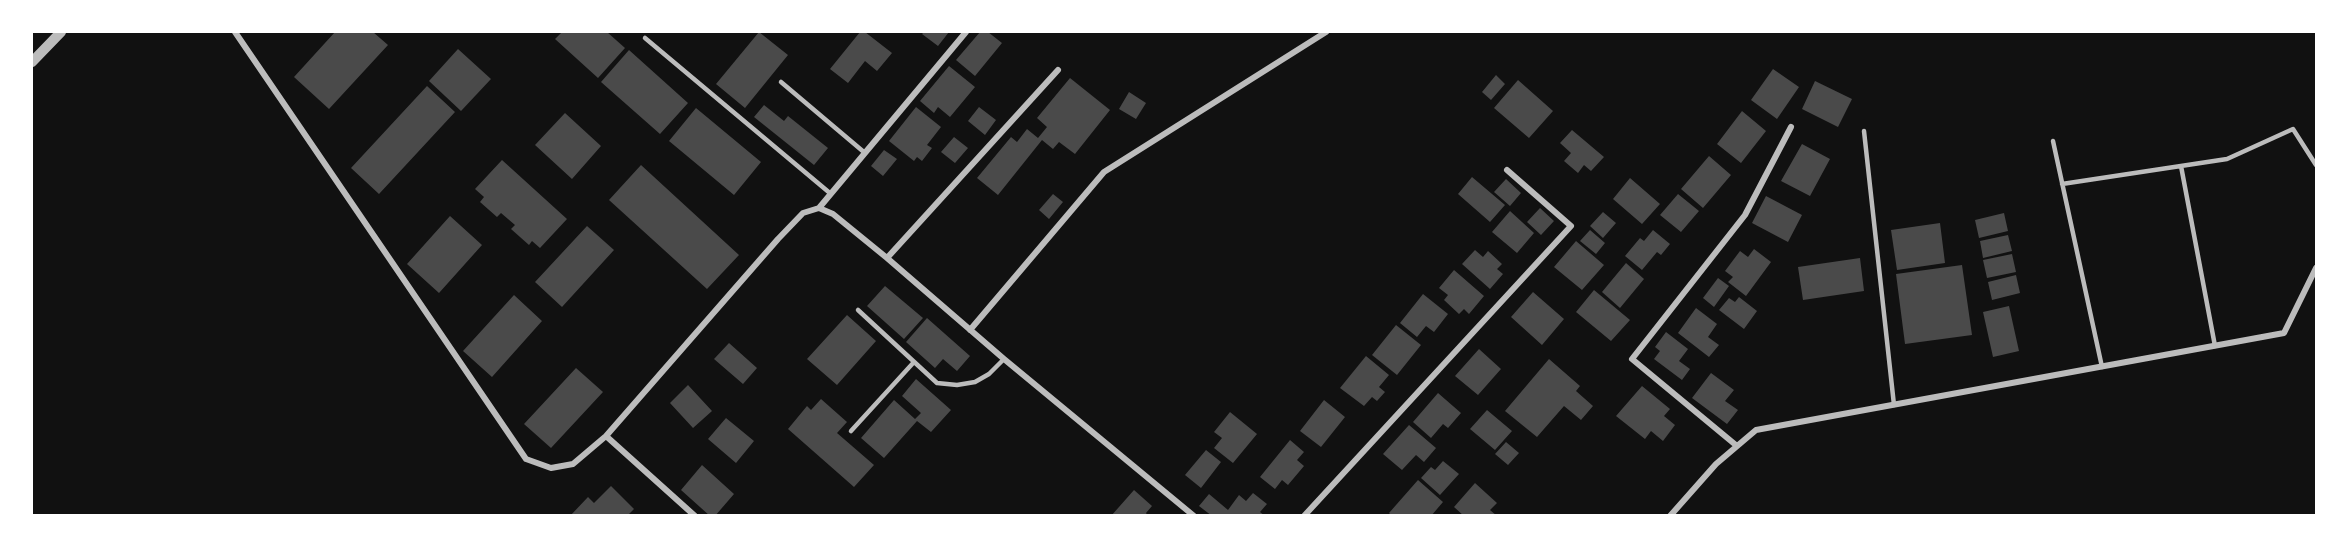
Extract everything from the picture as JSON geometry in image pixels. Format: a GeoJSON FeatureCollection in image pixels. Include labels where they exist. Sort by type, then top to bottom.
{"type":"FeatureCollection","features":[{"type":"Feature","properties":{"kind":"street"},"geometry":{"type":"LineString","coordinates":[[32,62],[62,32]]}},
{"type":"Feature","properties":{"kind":"street"},"geometry":{"type":"LineString","coordinates":[[235,32],[526,459],[550,468],[573,464],[606,436],[803,213],[819,208],[966,32]]}},
{"type":"Feature","properties":{"kind":"street"},"geometry":{"type":"LineString","coordinates":[[970,330],[1104,172],[1326,32]]}},
{"type":"Feature","properties":{"kind":"street"},"geometry":{"type":"LineString","coordinates":[[887,258],[1058,70]]}},
{"type":"Feature","properties":{"kind":"street"},"geometry":{"type":"LineString","coordinates":[[1737,446],[1632,359],[1744,215],[1791,127]]}},
{"type":"Feature","properties":{"kind":"street"},"geometry":{"type":"LineString","coordinates":[[1304,516],[1571,226],[1507,170]]}},
{"type":"Feature","properties":{"kind":"street"},"geometry":{"type":"LineString","coordinates":[[819,208],[833,214],[887,258],[1004,359],[1194,516]]}},
{"type":"Feature","properties":{"kind":"street"},"geometry":{"type":"LineString","coordinates":[[1670,516],[1716,464],[1756,430],[2284,333],[2316,268]]}},
{"type":"Feature","properties":{"kind":"street"},"geometry":{"type":"LineString","coordinates":[[606,436],[695,516]]}},
{"type":"Feature","properties":{"kind":"lane"},"geometry":{"type":"LineString","coordinates":[[645,38],[831,194]]}},
{"type":"Feature","properties":{"kind":"lane"},"geometry":{"type":"LineString","coordinates":[[781,82],[865,153]]}},
{"type":"Feature","properties":{"kind":"lane"},"geometry":{"type":"LineString","coordinates":[[2062,184],[2227,159],[2293,129],[2316,165]]}},
{"type":"Feature","properties":{"kind":"lane"},"geometry":{"type":"LineString","coordinates":[[1864,131],[1894,405]]}},
{"type":"Feature","properties":{"kind":"lane"},"geometry":{"type":"LineString","coordinates":[[2053,141],[2102,367]]}},
{"type":"Feature","properties":{"kind":"lane"},"geometry":{"type":"LineString","coordinates":[[2181,166],[2216,346]]}},
{"type":"Feature","properties":{"kind":"lane"},"geometry":{"type":"LineString","coordinates":[[858,310],[937,383],[957,385],[975,382],[989,374],[1004,359]]}},
{"type":"Feature","properties":{"kind":"lane"},"geometry":{"type":"LineString","coordinates":[[851,431],[914,362]]}},
{"type":"Feature","properties":{"kind":"building"},"geometry":{"type":"Polygon","coordinates":[[[335,32],[373,32],[388,45],[329,109],[294,77],[335,32]]]}},
{"type":"Feature","properties":{"kind":"building"},"geometry":{"type":"Polygon","coordinates":[[[562,32],[607,32],[625,48],[598,78],[555,39],[562,32]]]}},
{"type":"Feature","properties":{"kind":"building"},"geometry":{"type":"Polygon","coordinates":[[[759,32],[788,55],[745,108],[716,84],[759,32]]]}},
{"type":"Feature","properties":{"kind":"building"},"geometry":{"type":"Polygon","coordinates":[[[860,32],[865,32],[892,53],[877,71],[865,61],[848,83],[830,69],[860,32]]]}},
{"type":"Feature","properties":{"kind":"building"},"geometry":{"type":"Polygon","coordinates":[[[924,32],[949,32],[938,46],[922,34],[924,32]]]}},
{"type":"Feature","properties":{"kind":"building"},"geometry":{"type":"Polygon","coordinates":[[[980,32],[988,32],[1002,43],[975,76],[956,60],[980,32]]]}},
{"type":"Feature","properties":{"kind":"building"},"geometry":{"type":"Polygon","coordinates":[[[458,49],[491,79],[461,111],[429,81],[458,49]]]}},
{"type":"Feature","properties":{"kind":"building"},"geometry":{"type":"Polygon","coordinates":[[[629,50],[688,103],[660,134],[601,82],[629,50]]]}},
{"type":"Feature","properties":{"kind":"building"},"geometry":{"type":"Polygon","coordinates":[[[949,66],[975,87],[950,117],[938,107],[934,113],[920,101],[949,66]]]}},
{"type":"Feature","properties":{"kind":"building"},"geometry":{"type":"Polygon","coordinates":[[[1773,69],[1799,87],[1777,119],[1751,100],[1773,69]]]}},
{"type":"Feature","properties":{"kind":"building"},"geometry":{"type":"Polygon","coordinates":[[[1496,75],[1505,84],[1491,100],[1482,92],[1496,75]]]}},
{"type":"Feature","properties":{"kind":"building"},"geometry":{"type":"Polygon","coordinates":[[[1070,78],[1110,110],[1075,154],[1059,142],[1053,149],[1042,140],[998,195],[977,178],[1011,137],[1017,142],[1027,129],[1038,138],[1047,127],[1037,118],[1070,78]]]}},
{"type":"Feature","properties":{"kind":"building"},"geometry":{"type":"Polygon","coordinates":[[[1518,80],[1553,111],[1529,138],[1494,108],[1518,80]]]}},
{"type":"Feature","properties":{"kind":"building"},"geometry":{"type":"Polygon","coordinates":[[[1815,81],[1852,99],[1838,127],[1802,109],[1815,81]]]}},
{"type":"Feature","properties":{"kind":"building"},"geometry":{"type":"Polygon","coordinates":[[[427,86],[455,112],[379,194],[351,168],[427,86]]]}},
{"type":"Feature","properties":{"kind":"building"},"geometry":{"type":"Polygon","coordinates":[[[1129,92],[1146,103],[1136,119],[1119,109],[1129,92]]]}},
{"type":"Feature","properties":{"kind":"building"},"geometry":{"type":"Polygon","coordinates":[[[764,105],[784,121],[788,116],[828,148],[814,165],[754,117],[764,105]]]}},
{"type":"Feature","properties":{"kind":"building"},"geometry":{"type":"Polygon","coordinates":[[[916,107],[941,127],[927,145],[932,148],[922,161],[917,157],[914,161],[889,141],[916,107]]]}},
{"type":"Feature","properties":{"kind":"building"},"geometry":{"type":"Polygon","coordinates":[[[979,107],[996,120],[985,135],[968,121],[979,107]]]}},
{"type":"Feature","properties":{"kind":"building"},"geometry":{"type":"Polygon","coordinates":[[[696,108],[761,162],[734,195],[669,141],[696,108]]]}},
{"type":"Feature","properties":{"kind":"building"},"geometry":{"type":"Polygon","coordinates":[[[1742,111],[1766,131],[1741,163],[1717,144],[1742,111]]]}},
{"type":"Feature","properties":{"kind":"building"},"geometry":{"type":"Polygon","coordinates":[[[565,113],[601,146],[572,179],[535,145],[565,113]]]}},
{"type":"Feature","properties":{"kind":"building"},"geometry":{"type":"Polygon","coordinates":[[[1572,130],[1604,157],[1591,171],[1584,165],[1578,173],[1564,161],[1571,153],[1560,143],[1572,130]]]}},
{"type":"Feature","properties":{"kind":"building"},"geometry":{"type":"Polygon","coordinates":[[[954,137],[968,148],[955,163],[941,152],[954,137]]]}},
{"type":"Feature","properties":{"kind":"building"},"geometry":{"type":"Polygon","coordinates":[[[1802,144],[1830,159],[1810,196],[1781,181],[1802,144]]]}},
{"type":"Feature","properties":{"kind":"building"},"geometry":{"type":"Polygon","coordinates":[[[884,150],[897,159],[883,176],[871,166],[884,150]]]}},
{"type":"Feature","properties":{"kind":"building"},"geometry":{"type":"Polygon","coordinates":[[[1709,156],[1731,175],[1703,208],[1681,189],[1709,156]]]}},
{"type":"Feature","properties":{"kind":"building"},"geometry":{"type":"Polygon","coordinates":[[[502,160],[567,219],[540,248],[532,241],[529,245],[511,229],[515,225],[501,213],[497,217],[480,202],[484,197],[475,189],[502,160]]]}},
{"type":"Feature","properties":{"kind":"building"},"geometry":{"type":"Polygon","coordinates":[[[641,165],[739,255],[707,289],[609,200],[641,165]]]}},
{"type":"Feature","properties":{"kind":"building"},"geometry":{"type":"Polygon","coordinates":[[[1472,177],[1505,205],[1490,222],[1458,194],[1472,177]]]}},
{"type":"Feature","properties":{"kind":"building"},"geometry":{"type":"Polygon","coordinates":[[[1630,178],[1660,204],[1642,224],[1613,199],[1630,178]]]}},
{"type":"Feature","properties":{"kind":"building"},"geometry":{"type":"Polygon","coordinates":[[[1506,179],[1521,193],[1510,206],[1494,192],[1506,179]]]}},
{"type":"Feature","properties":{"kind":"building"},"geometry":{"type":"Polygon","coordinates":[[[1053,194],[1063,202],[1049,219],[1039,210],[1053,194]]]}},
{"type":"Feature","properties":{"kind":"building"},"geometry":{"type":"Polygon","coordinates":[[[1678,194],[1699,211],[1681,232],[1660,215],[1678,194]]]}},
{"type":"Feature","properties":{"kind":"building"},"geometry":{"type":"Polygon","coordinates":[[[1766,196],[1802,215],[1788,242],[1752,223],[1766,196]]]}},
{"type":"Feature","properties":{"kind":"building"},"geometry":{"type":"Polygon","coordinates":[[[1540,208],[1554,221],[1541,235],[1527,222],[1540,208]]]}},
{"type":"Feature","properties":{"kind":"building"},"geometry":{"type":"Polygon","coordinates":[[[1510,211],[1534,233],[1517,253],[1492,232],[1510,211]]]}},
{"type":"Feature","properties":{"kind":"building"},"geometry":{"type":"Polygon","coordinates":[[[1603,212],[1616,223],[1603,238],[1590,226],[1603,212]]]}},
{"type":"Feature","properties":{"kind":"building"},"geometry":{"type":"Polygon","coordinates":[[[2004,213],[2008,231],[1979,238],[1975,220],[2004,213]]]}},
{"type":"Feature","properties":{"kind":"building"},"geometry":{"type":"Polygon","coordinates":[[[450,216],[482,245],[439,293],[407,264],[450,216]]]}},
{"type":"Feature","properties":{"kind":"building"},"geometry":{"type":"Polygon","coordinates":[[[1940,223],[1945,263],[1897,270],[1891,230],[1940,223]]]}},
{"type":"Feature","properties":{"kind":"building"},"geometry":{"type":"Polygon","coordinates":[[[587,226],[614,250],[562,307],[535,282],[587,226]]]}},
{"type":"Feature","properties":{"kind":"building"},"geometry":{"type":"Polygon","coordinates":[[[1590,230],[1605,243],[1596,254],[1580,241],[1590,230]]]}},
{"type":"Feature","properties":{"kind":"building"},"geometry":{"type":"Polygon","coordinates":[[[1653,230],[1670,244],[1661,255],[1657,252],[1642,270],[1625,256],[1640,238],[1644,241],[1653,230]]]}},
{"type":"Feature","properties":{"kind":"building"},"geometry":{"type":"Polygon","coordinates":[[[2008,235],[2012,251],[1983,258],[1980,241],[2008,235]]]}},
{"type":"Feature","properties":{"kind":"building"},"geometry":{"type":"Polygon","coordinates":[[[1576,241],[1604,265],[1582,290],[1554,267],[1576,241]]]}},
{"type":"Feature","properties":{"kind":"building"},"geometry":{"type":"Polygon","coordinates":[[[1754,249],[1771,262],[1746,296],[1728,282],[1733,277],[1725,271],[1740,251],[1748,257],[1754,249]]]}},
{"type":"Feature","properties":{"kind":"building"},"geometry":{"type":"Polygon","coordinates":[[[1475,250],[1483,257],[1488,251],[1502,264],[1497,269],[1503,274],[1490,289],[1462,264],[1475,250]]]}},
{"type":"Feature","properties":{"kind":"building"},"geometry":{"type":"Polygon","coordinates":[[[2012,254],[2016,272],[1987,278],[1983,260],[2012,254]]]}},
{"type":"Feature","properties":{"kind":"building"},"geometry":{"type":"Polygon","coordinates":[[[1860,258],[1864,291],[1803,300],[1798,267],[1860,258]]]}},
{"type":"Feature","properties":{"kind":"building"},"geometry":{"type":"Polygon","coordinates":[[[1626,263],[1644,279],[1620,308],[1602,292],[1626,263]]]}},
{"type":"Feature","properties":{"kind":"building"},"geometry":{"type":"Polygon","coordinates":[[[1962,265],[1972,335],[1905,344],[1896,274],[1962,265]]]}},
{"type":"Feature","properties":{"kind":"building"},"geometry":{"type":"Polygon","coordinates":[[[1454,270],[1484,296],[1469,314],[1464,309],[1459,314],[1444,300],[1448,295],[1439,288],[1454,270]]]}},
{"type":"Feature","properties":{"kind":"building"},"geometry":{"type":"Polygon","coordinates":[[[2016,275],[2020,293],[1992,300],[1988,282],[2016,275]]]}},
{"type":"Feature","properties":{"kind":"building"},"geometry":{"type":"Polygon","coordinates":[[[1718,278],[1729,286],[1714,307],[1703,298],[1718,278]]]}},
{"type":"Feature","properties":{"kind":"building"},"geometry":{"type":"Polygon","coordinates":[[[885,286],[923,318],[904,339],[867,306],[885,286]]]}},
{"type":"Feature","properties":{"kind":"building"},"geometry":{"type":"Polygon","coordinates":[[[1594,290],[1630,320],[1611,341],[1576,312],[1594,290]]]}},
{"type":"Feature","properties":{"kind":"building"},"geometry":{"type":"Polygon","coordinates":[[[1533,292],[1564,319],[1542,345],[1511,317],[1533,292]]]}},
{"type":"Feature","properties":{"kind":"building"},"geometry":{"type":"Polygon","coordinates":[[[1423,294],[1448,314],[1434,332],[1426,326],[1417,337],[1400,323],[1423,294]]]}},
{"type":"Feature","properties":{"kind":"building"},"geometry":{"type":"Polygon","coordinates":[[[514,295],[542,321],[492,377],[463,351],[514,295]]]}},
{"type":"Feature","properties":{"kind":"building"},"geometry":{"type":"Polygon","coordinates":[[[1739,297],[1757,311],[1744,329],[1719,310],[1729,298],[1735,302],[1739,297]]]}},
{"type":"Feature","properties":{"kind":"building"},"geometry":{"type":"Polygon","coordinates":[[[2009,306],[2019,351],[1993,357],[1983,312],[2009,306]]]}},
{"type":"Feature","properties":{"kind":"building"},"geometry":{"type":"Polygon","coordinates":[[[1696,308],[1717,324],[1708,337],[1719,345],[1709,357],[1678,333],[1696,308]]]}},
{"type":"Feature","properties":{"kind":"building"},"geometry":{"type":"Polygon","coordinates":[[[847,315],[876,341],[837,385],[807,359],[847,315]]]}},
{"type":"Feature","properties":{"kind":"building"},"geometry":{"type":"Polygon","coordinates":[[[927,318],[970,356],[957,371],[943,359],[935,368],[906,342],[927,318]]]}},
{"type":"Feature","properties":{"kind":"building"},"geometry":{"type":"Polygon","coordinates":[[[1396,325],[1421,345],[1397,375],[1372,355],[1396,325]]]}},
{"type":"Feature","properties":{"kind":"building"},"geometry":{"type":"Polygon","coordinates":[[[1666,332],[1688,349],[1679,361],[1690,369],[1682,380],[1654,359],[1660,351],[1655,347],[1666,332]]]}},
{"type":"Feature","properties":{"kind":"building"},"geometry":{"type":"Polygon","coordinates":[[[729,343],[757,368],[743,384],[714,359],[729,343]]]}},
{"type":"Feature","properties":{"kind":"building"},"geometry":{"type":"Polygon","coordinates":[[[1479,349],[1501,369],[1478,395],[1455,376],[1479,349]]]}},
{"type":"Feature","properties":{"kind":"building"},"geometry":{"type":"Polygon","coordinates":[[[1366,356],[1389,375],[1379,387],[1385,392],[1377,401],[1372,397],[1364,406],[1340,388],[1366,356]]]}},
{"type":"Feature","properties":{"kind":"building"},"geometry":{"type":"Polygon","coordinates":[[[1549,359],[1580,386],[1576,391],[1593,406],[1581,420],[1564,406],[1537,437],[1505,411],[1549,359]]]}},
{"type":"Feature","properties":{"kind":"building"},"geometry":{"type":"Polygon","coordinates":[[[576,368],[603,392],[551,448],[524,424],[576,368]]]}},
{"type":"Feature","properties":{"kind":"building"},"geometry":{"type":"Polygon","coordinates":[[[1711,373],[1734,390],[1725,401],[1738,410],[1727,424],[1692,398],[1711,373]]]}},
{"type":"Feature","properties":{"kind":"building"},"geometry":{"type":"Polygon","coordinates":[[[916,379],[951,410],[931,432],[917,421],[884,458],[861,438],[894,400],[915,419],[921,413],[902,396],[916,379]]]}},
{"type":"Feature","properties":{"kind":"building"},"geometry":{"type":"Polygon","coordinates":[[[688,385],[712,411],[693,428],[670,403],[688,385]]]}},
{"type":"Feature","properties":{"kind":"building"},"geometry":{"type":"Polygon","coordinates":[[[1642,386],[1670,409],[1664,416],[1675,425],[1663,441],[1651,431],[1645,439],[1616,416],[1642,386]]]}},
{"type":"Feature","properties":{"kind":"building"},"geometry":{"type":"Polygon","coordinates":[[[1438,393],[1461,413],[1448,428],[1443,424],[1431,438],[1413,422],[1438,393]]]}},
{"type":"Feature","properties":{"kind":"building"},"geometry":{"type":"Polygon","coordinates":[[[821,399],[847,422],[837,433],[874,465],[854,487],[788,429],[807,406],[811,410],[821,399]]]}},
{"type":"Feature","properties":{"kind":"building"},"geometry":{"type":"Polygon","coordinates":[[[1324,400],[1345,417],[1321,447],[1300,431],[1324,400]]]}},
{"type":"Feature","properties":{"kind":"building"},"geometry":{"type":"Polygon","coordinates":[[[1487,410],[1512,431],[1495,450],[1470,429],[1487,410]]]}},
{"type":"Feature","properties":{"kind":"building"},"geometry":{"type":"Polygon","coordinates":[[[1230,412],[1257,434],[1233,463],[1214,448],[1222,438],[1214,432],[1230,412]]]}},
{"type":"Feature","properties":{"kind":"building"},"geometry":{"type":"Polygon","coordinates":[[[726,418],[754,441],[736,463],[708,439],[726,418]]]}},
{"type":"Feature","properties":{"kind":"building"},"geometry":{"type":"Polygon","coordinates":[[[1409,425],[1436,448],[1424,462],[1416,455],[1402,470],[1383,454],[1409,425]]]}},
{"type":"Feature","properties":{"kind":"building"},"geometry":{"type":"Polygon","coordinates":[[[1290,440],[1304,452],[1297,460],[1304,466],[1288,485],[1282,480],[1275,489],[1260,477],[1290,440]]]}},
{"type":"Feature","properties":{"kind":"building"},"geometry":{"type":"Polygon","coordinates":[[[1506,442],[1519,453],[1508,465],[1495,454],[1506,442]]]}},
{"type":"Feature","properties":{"kind":"building"},"geometry":{"type":"Polygon","coordinates":[[[1206,450],[1221,462],[1201,488],[1185,475],[1206,450]]]}},
{"type":"Feature","properties":{"kind":"building"},"geometry":{"type":"Polygon","coordinates":[[[1443,461],[1459,474],[1440,495],[1421,478],[1431,467],[1435,470],[1443,461]]]}},
{"type":"Feature","properties":{"kind":"building"},"geometry":{"type":"Polygon","coordinates":[[[702,465],[734,494],[715,516],[710,516],[681,490],[702,465]]]}},
{"type":"Feature","properties":{"kind":"building"},"geometry":{"type":"Polygon","coordinates":[[[1418,480],[1443,502],[1431,516],[1392,516],[1389,513],[1418,480]]]}},
{"type":"Feature","properties":{"kind":"building"},"geometry":{"type":"Polygon","coordinates":[[[1475,483],[1497,503],[1490,510],[1497,516],[1464,516],[1454,507],[1475,483]]]}},
{"type":"Feature","properties":{"kind":"building"},"geometry":{"type":"Polygon","coordinates":[[[611,486],[634,509],[627,516],[570,516],[588,497],[594,503],[611,486]]]}},
{"type":"Feature","properties":{"kind":"building"},"geometry":{"type":"Polygon","coordinates":[[[1134,490],[1152,506],[1146,513],[1148,516],[1111,516],[1134,490]]]}},
{"type":"Feature","properties":{"kind":"building"},"geometry":{"type":"Polygon","coordinates":[[[1253,493],[1267,504],[1260,512],[1265,516],[1212,516],[1199,506],[1209,494],[1228,510],[1239,495],[1246,501],[1253,493]]]}}]}
